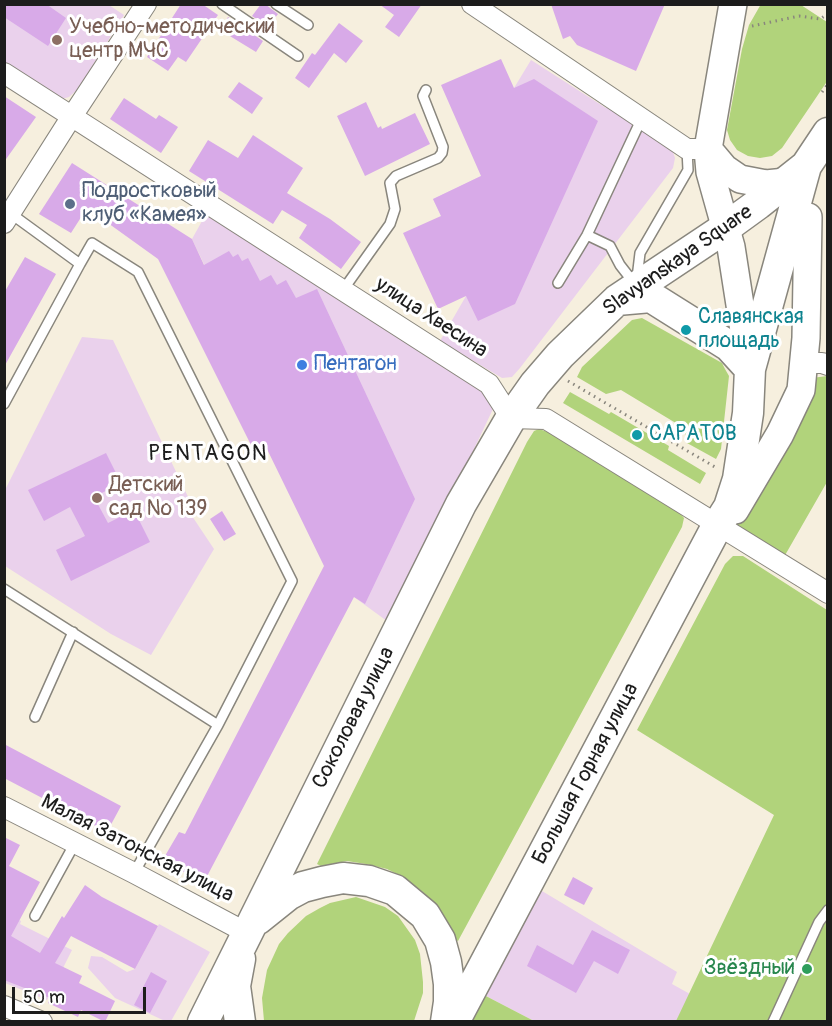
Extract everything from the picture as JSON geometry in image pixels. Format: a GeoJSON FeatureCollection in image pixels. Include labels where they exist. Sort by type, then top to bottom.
{"type":"FeatureCollection","features":[{"type":"Feature","properties":{"kind":"main road"},"geometry":{"type":"LineString","coordinates":[[721,528],[738,479],[748,413],[750,369],[828,133]]}},
{"type":"Feature","properties":{"kind":"main road","name":"Slavyanskaya Square"},"geometry":{"type":"LineString","coordinates":[[511,418],[560,355],[627,293],[726,228],[805,199]]}},
{"type":"Feature","properties":{"kind":"main road"},"geometry":{"type":"LineString","coordinates":[[627,293],[651,297],[729,346],[750,369]]}},
{"type":"Feature","properties":{"kind":"main road","name":"Соколовая улица"},"geometry":{"type":"LineString","coordinates":[[203,1022],[461,504],[511,418]]}},
{"type":"Feature","properties":{"kind":"main road","name":"Большая Горная улица"},"geometry":{"type":"LineString","coordinates":[[454,1022],[721,528]]}},
{"type":"Feature","properties":{"kind":"main road"},"geometry":{"type":"LineString","coordinates":[[240,1022],[235,986],[247,933],[267,910],[288,895],[303,887],[343,878],[369,881],[395,890],[425,915],[440,940],[446,962],[449,984],[446,1022]]}},
{"type":"Feature","properties":{"kind":"street"},"geometry":{"type":"LineString","coordinates":[[8,218],[146,4]]}},
{"type":"Feature","properties":{"kind":"street"},"geometry":{"type":"LineString","coordinates":[[462,1022],[483,978],[721,528],[780,434],[816,364],[805,199],[766,184],[740,179],[698,149],[641,120],[472,4]]}},
{"type":"Feature","properties":{"kind":"street"},"geometry":{"type":"LineString","coordinates":[[737,17],[698,149],[710,172],[731,247],[750,369]]}},
{"type":"Feature","properties":{"kind":"street","name":"улица Хвесина"},"geometry":{"type":"LineString","coordinates":[[4,73],[489,384],[511,418]]}},
{"type":"Feature","properties":{"kind":"street"},"geometry":{"type":"LineString","coordinates":[[511,418],[546,419],[828,592]]}},
{"type":"Feature","properties":{"kind":"street","name":"Малая Затонская улица"},"geometry":{"type":"LineString","coordinates":[[4,807],[247,933]]}},
{"type":"Feature","properties":{"kind":"street"},"geometry":{"type":"LineString","coordinates":[[4,1006],[42,1022]]}},
{"type":"Feature","properties":{"kind":"lane"},"geometry":{"type":"LineString","coordinates":[[222,4],[298,56]]}},
{"type":"Feature","properties":{"kind":"lane"},"geometry":{"type":"LineString","coordinates":[[276,4],[308,26]]}},
{"type":"Feature","properties":{"kind":"lane"},"geometry":{"type":"LineString","coordinates":[[344,290],[390,224],[395,209],[390,183],[396,176],[438,158],[442,153],[443,147],[423,96],[426,90]]}},
{"type":"Feature","properties":{"kind":"lane"},"geometry":{"type":"LineString","coordinates":[[558,283],[587,235],[641,120]]}},
{"type":"Feature","properties":{"kind":"lane"},"geometry":{"type":"LineString","coordinates":[[627,293],[640,253],[698,149]]}},
{"type":"Feature","properties":{"kind":"lane"},"geometry":{"type":"LineString","coordinates":[[8,218],[80,264]]}},
{"type":"Feature","properties":{"kind":"lane"},"geometry":{"type":"LineString","coordinates":[[587,235],[610,246],[620,265],[627,293]]}},
{"type":"Feature","properties":{"kind":"lane"},"geometry":{"type":"LineString","coordinates":[[4,404],[92,243],[138,272],[292,581],[218,725],[134,873]]}},
{"type":"Feature","properties":{"kind":"lane"},"geometry":{"type":"LineString","coordinates":[[4,589],[218,725]]}},
{"type":"Feature","properties":{"kind":"lane"},"geometry":{"type":"LineString","coordinates":[[35,717],[73,632]]}},
{"type":"Feature","properties":{"kind":"lane"},"geometry":{"type":"LineString","coordinates":[[35,916],[75,843]]}},
{"type":"Feature","properties":{"kind":"lane"},"geometry":{"type":"LineString","coordinates":[[773,1022],[819,922],[828,910]]}},
{"type":"Feature","properties":{"kind":"path"},"geometry":{"type":"LineString","coordinates":[[737,17],[799,16],[820,20],[826,15]]}},
{"type":"Feature","properties":{"kind":"path"},"geometry":{"type":"LineString","coordinates":[[822,92],[828,84]]}},
{"type":"Feature","properties":{"kind":"path"},"geometry":{"type":"LineString","coordinates":[[566,379],[720,469]]}},
{"type":"Feature","properties":{"kind":"shaded area","name":"Учебно-методический центр МЧС"},"geometry":{"type":"Polygon","coordinates":[[[4,5],[109,5],[124,15],[78,89],[69,97],[58,100],[5,65],[4,5]]]}},
{"type":"Feature","properties":{"kind":"shaded area"},"geometry":{"type":"Polygon","coordinates":[[[531,60],[606,108],[612,108],[673,152],[675,158],[673,168],[520,368],[512,377],[502,378],[440,341],[466,296],[501,279],[465,204],[441,216],[433,199],[481,176],[514,88],[531,60]]]}},
{"type":"Feature","properties":{"kind":"shaded area"},"geometry":{"type":"Polygon","coordinates":[[[207,212],[493,397],[493,409],[391,624],[354,597],[363,579],[286,436],[192,239],[207,212]]]}},
{"type":"Feature","properties":{"kind":"shaded area","name":"Детский сад № 139"},"geometry":{"type":"Polygon","coordinates":[[[82,337],[113,340],[191,503],[186,507],[214,549],[151,655],[111,634],[5,566],[4,492],[82,337]]]}},
{"type":"Feature","properties":{"kind":"shaded area"},"geometry":{"type":"Polygon","coordinates":[[[537,888],[677,972],[672,984],[690,994],[676,1022],[534,1021],[482,994],[537,888]]]}},
{"type":"Feature","properties":{"kind":"shaded area"},"geometry":{"type":"Polygon","coordinates":[[[4,913],[21,921],[20,924],[72,950],[47,1000],[5,983],[4,913]]]}},
{"type":"Feature","properties":{"kind":"shaded area"},"geometry":{"type":"Polygon","coordinates":[[[159,924],[210,952],[171,1021],[165,1021],[115,998],[88,968],[91,956],[102,957],[127,972],[135,969],[159,924]]]}},
{"type":"Feature","properties":{"kind":"green space"},"geometry":{"type":"Polygon","coordinates":[[[761,4],[801,5],[827,22],[828,80],[782,148],[772,156],[760,158],[748,156],[737,150],[727,130],[742,49],[749,25],[761,4]]]}},
{"type":"Feature","properties":{"kind":"green space"},"geometry":{"type":"Polygon","coordinates":[[[642,318],[722,363],[729,376],[721,449],[716,459],[687,443],[684,428],[621,390],[606,394],[577,377],[582,367],[632,320],[642,318]]]}},
{"type":"Feature","properties":{"kind":"green space"},"geometry":{"type":"Polygon","coordinates":[[[827,376],[827,482],[784,557],[737,525],[735,517],[812,378],[827,376]]]}},
{"type":"Feature","properties":{"kind":"green space"},"geometry":{"type":"Polygon","coordinates":[[[570,392],[609,414],[611,412],[669,446],[668,450],[706,473],[700,484],[563,403],[570,392]]]}},
{"type":"Feature","properties":{"kind":"green space"},"geometry":{"type":"Polygon","coordinates":[[[539,429],[548,432],[679,512],[684,518],[682,527],[458,941],[453,938],[436,906],[405,878],[387,869],[366,864],[347,861],[321,866],[317,864],[527,442],[534,431],[539,429]]]}},
{"type":"Feature","properties":{"kind":"green space"},"geometry":{"type":"Polygon","coordinates":[[[733,556],[743,556],[827,610],[827,1021],[676,1021],[774,815],[637,730],[725,564],[733,556]]]}},
{"type":"Feature","properties":{"kind":"green space"},"geometry":{"type":"Polygon","coordinates":[[[356,897],[385,907],[398,916],[415,940],[420,954],[423,993],[414,1021],[264,1021],[262,998],[267,970],[279,944],[306,916],[330,903],[356,897]]]}},
{"type":"Feature","properties":{"kind":"green space"},"geometry":{"type":"Polygon","coordinates":[[[482,994],[534,1021],[472,1022],[474,1011],[482,994]]]}},
{"type":"Feature","properties":{"kind":"building"},"geometry":{"type":"Polygon","coordinates":[[[4,4],[46,4],[66,18],[48,46],[4,17],[4,4]]]}},
{"type":"Feature","properties":{"kind":"building"},"geometry":{"type":"Polygon","coordinates":[[[181,4],[202,4],[218,15],[186,62],[178,57],[168,71],[147,57],[181,4]]]}},
{"type":"Feature","properties":{"kind":"building"},"geometry":{"type":"Polygon","coordinates":[[[261,4],[265,4],[278,14],[268,27],[252,16],[261,4]]]}},
{"type":"Feature","properties":{"kind":"building"},"geometry":{"type":"Polygon","coordinates":[[[379,4],[422,4],[399,37],[385,27],[394,15],[379,4]]]}},
{"type":"Feature","properties":{"kind":"building"},"geometry":{"type":"Polygon","coordinates":[[[551,4],[665,4],[636,71],[577,45],[570,36],[563,39],[551,4]]]}},
{"type":"Feature","properties":{"kind":"building"},"geometry":{"type":"Polygon","coordinates":[[[228,17],[263,41],[256,52],[220,30],[228,17]]]}},
{"type":"Feature","properties":{"kind":"building"},"geometry":{"type":"Polygon","coordinates":[[[339,23],[363,41],[346,63],[334,53],[309,88],[295,78],[312,53],[315,55],[339,23]]]}},
{"type":"Feature","properties":{"kind":"building"},"geometry":{"type":"Polygon","coordinates":[[[501,59],[514,88],[534,79],[598,121],[515,304],[478,321],[466,296],[438,309],[403,233],[441,216],[433,199],[481,176],[441,85],[501,59]]]}},
{"type":"Feature","properties":{"kind":"building"},"geometry":{"type":"Polygon","coordinates":[[[239,82],[263,98],[252,114],[228,97],[239,82]]]}},
{"type":"Feature","properties":{"kind":"building"},"geometry":{"type":"Polygon","coordinates":[[[4,96],[36,117],[4,162],[4,96]]]}},
{"type":"Feature","properties":{"kind":"building"},"geometry":{"type":"Polygon","coordinates":[[[124,98],[156,119],[159,115],[178,127],[161,153],[110,119],[124,98]]]}},
{"type":"Feature","properties":{"kind":"building"},"geometry":{"type":"Polygon","coordinates":[[[366,102],[378,128],[381,126],[382,129],[415,113],[430,144],[365,176],[337,116],[366,102]]]}},
{"type":"Feature","properties":{"kind":"building"},"geometry":{"type":"Polygon","coordinates":[[[253,135],[303,168],[287,193],[330,219],[361,242],[341,269],[299,238],[307,225],[282,210],[273,224],[189,171],[208,140],[238,158],[253,135]]]}},
{"type":"Feature","properties":{"kind":"building"},"geometry":{"type":"Polygon","coordinates":[[[72,163],[192,239],[204,265],[229,251],[233,257],[238,254],[242,261],[248,258],[260,281],[271,275],[277,285],[286,280],[296,298],[317,289],[415,499],[365,604],[354,597],[204,882],[162,861],[179,832],[185,834],[324,566],[265,445],[254,451],[158,259],[87,208],[71,233],[39,214],[72,163]]]}},
{"type":"Feature","properties":{"kind":"building"},"geometry":{"type":"Polygon","coordinates":[[[25,257],[56,274],[4,367],[4,293],[25,257]]]}},
{"type":"Feature","properties":{"kind":"building"},"geometry":{"type":"Polygon","coordinates":[[[106,453],[121,483],[94,497],[108,523],[134,510],[150,542],[71,581],[56,550],[85,536],[70,507],[44,521],[28,490],[106,453]]]}},
{"type":"Feature","properties":{"kind":"building"},"geometry":{"type":"Polygon","coordinates":[[[222,511],[236,534],[224,541],[210,519],[222,511]]]}},
{"type":"Feature","properties":{"kind":"building"},"geometry":{"type":"Polygon","coordinates":[[[4,744],[121,806],[107,832],[4,778],[4,744]]]}},
{"type":"Feature","properties":{"kind":"building"},"geometry":{"type":"Polygon","coordinates":[[[4,837],[20,845],[9,866],[40,882],[11,936],[40,953],[62,916],[64,918],[85,885],[102,897],[158,926],[135,969],[71,936],[55,963],[82,976],[79,983],[115,1001],[105,1022],[81,1010],[78,1017],[48,1003],[50,998],[4,980],[4,837]]]}},
{"type":"Feature","properties":{"kind":"building"},"geometry":{"type":"Polygon","coordinates":[[[573,877],[593,888],[584,905],[564,895],[573,877]]]}},
{"type":"Feature","properties":{"kind":"building"},"geometry":{"type":"Polygon","coordinates":[[[592,930],[630,950],[618,974],[594,961],[576,993],[527,966],[537,945],[573,965],[592,930]]]}},
{"type":"Feature","properties":{"kind":"building"},"geometry":{"type":"Polygon","coordinates":[[[151,972],[167,981],[150,1013],[134,1005],[151,972]]]}},
{"type":"Feature","properties":{"kind":"place","name":"Учебно-методический центр МЧС"},"geometry":{"type":"Point","coordinates":[57,40]}},
{"type":"Feature","properties":{"kind":"place","name":"Подростковый клуб «Камея»"},"geometry":{"type":"Point","coordinates":[70,204]}},
{"type":"Feature","properties":{"kind":"place","name":"Славянская площадь"},"geometry":{"type":"Point","coordinates":[686,330]}},
{"type":"Feature","properties":{"kind":"place","name":"Пентагон"},"geometry":{"type":"Point","coordinates":[302,365]}},
{"type":"Feature","properties":{"kind":"place","name":"САРАТОВ"},"geometry":{"type":"Point","coordinates":[637,435]}},
{"type":"Feature","properties":{"kind":"place","name":"Детский сад № 139"},"geometry":{"type":"Point","coordinates":[97,498]}},
{"type":"Feature","properties":{"kind":"place","name":"Звёздный"},"geometry":{"type":"Point","coordinates":[807,969]}},
{"type":"Feature","properties":{"kind":"district","name":"PENTAGON"},"geometry":{"type":"Point","coordinates":[208,454]}}]}
